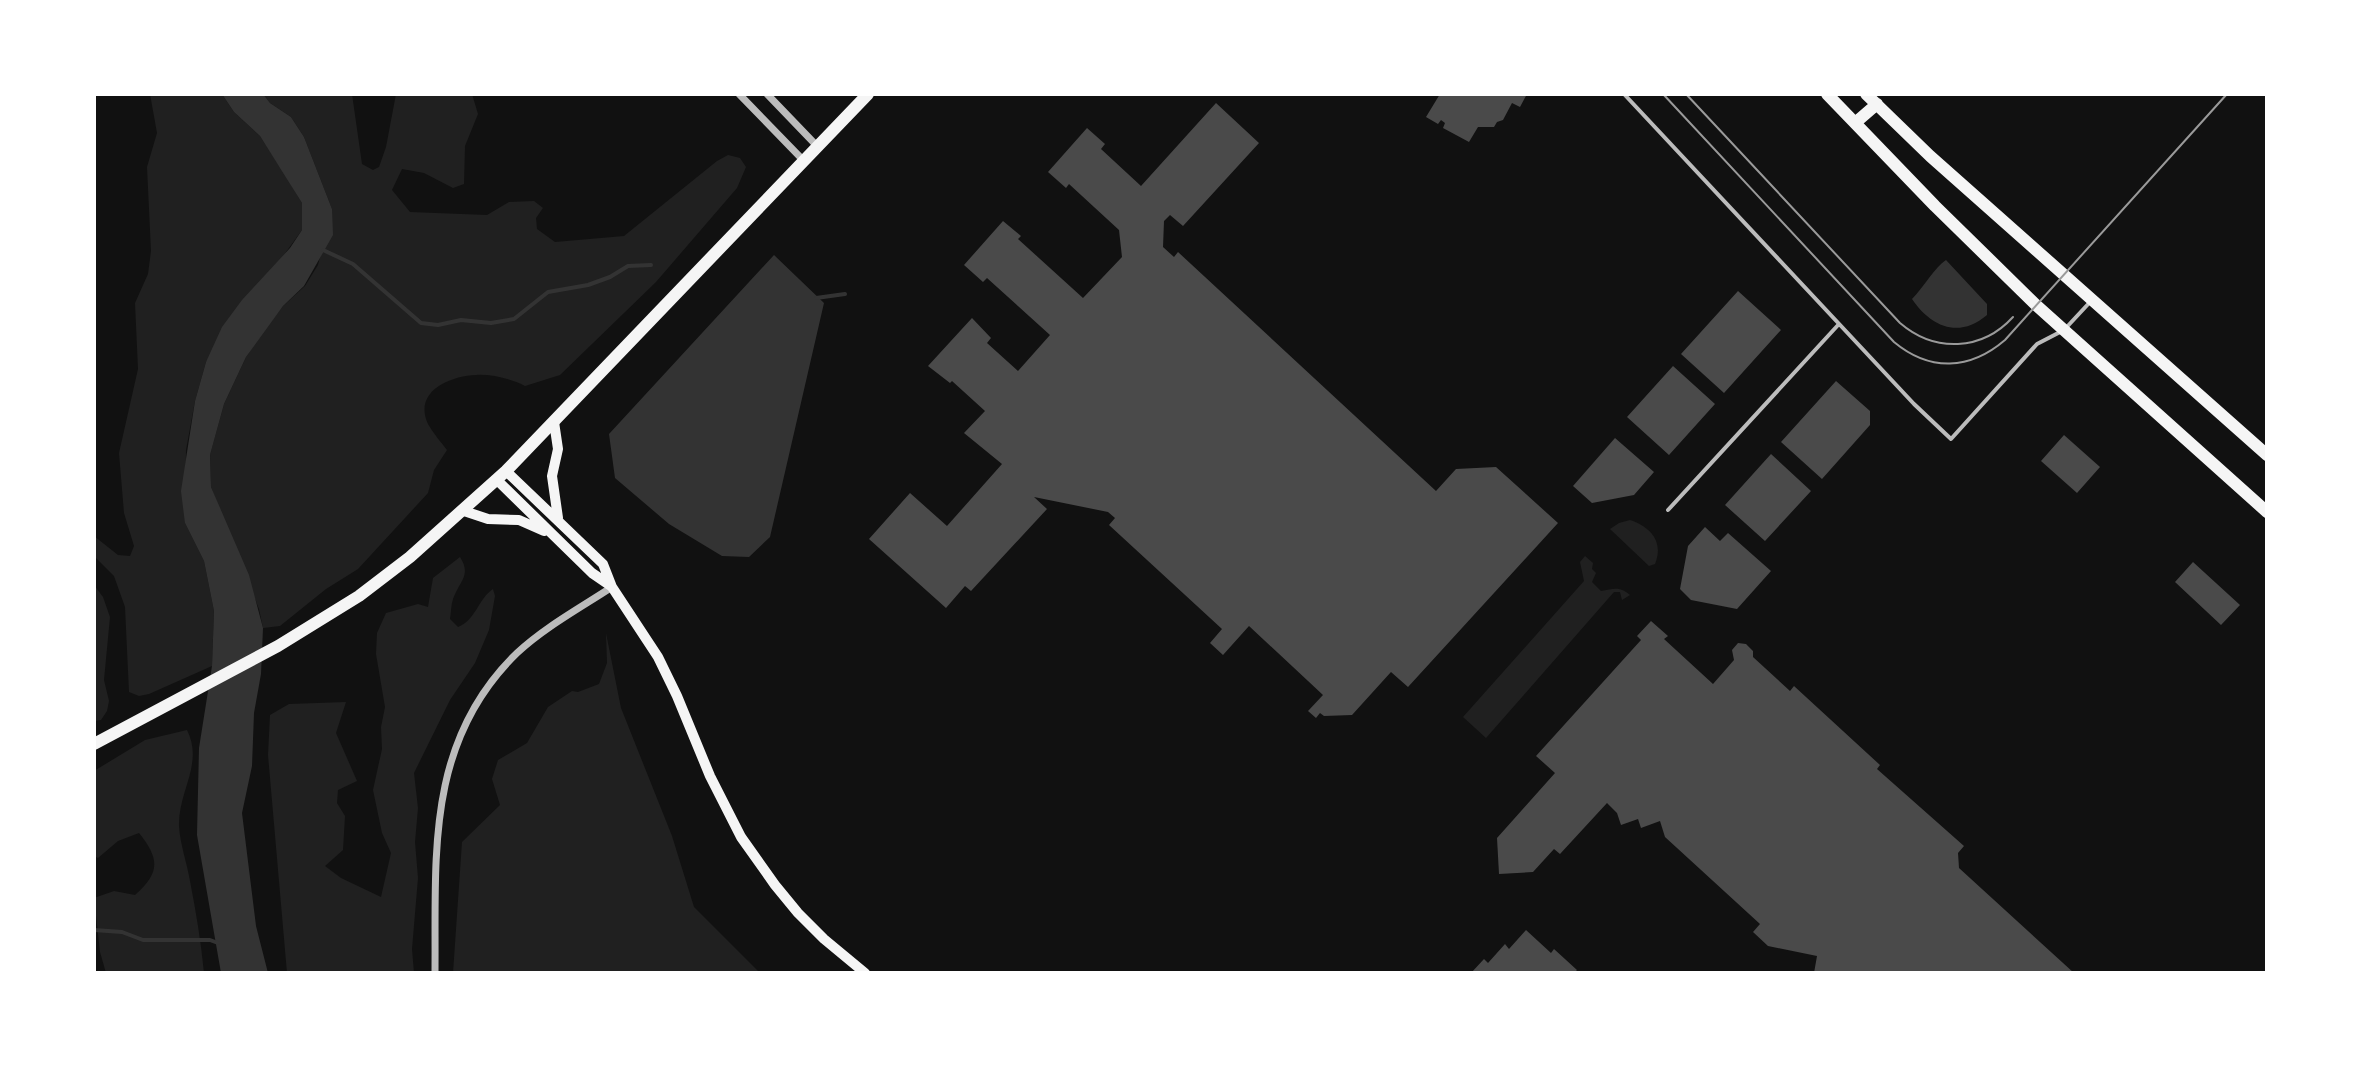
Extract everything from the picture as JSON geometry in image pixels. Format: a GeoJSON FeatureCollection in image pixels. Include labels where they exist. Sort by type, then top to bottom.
{"type":"FeatureCollection","features":[{"type":"Feature","properties":{"kind":"main road"},"geometry":{"type":"LineString","coordinates":[[94,744],[278,646],[359,596],[464,511],[502,476],[868,94]]}},
{"type":"Feature","properties":{"kind":"main road"},"geometry":{"type":"LineString","coordinates":[[1827,94],[1935,206],[2064,330],[2267,512]]}},
{"type":"Feature","properties":{"kind":"main road"},"geometry":{"type":"LineString","coordinates":[[1866,94],[1930,156],[2267,455]]}},
{"type":"Feature","properties":{"kind":"main road"},"geometry":{"type":"LineString","coordinates":[[1855,123],[1877,104]]}},
{"type":"Feature","properties":{"kind":"main road"},"geometry":{"type":"LineString","coordinates":[[554,422],[558,449],[552,476],[559,520]]}},
{"type":"Feature","properties":{"kind":"main road"},"geometry":{"type":"LineString","coordinates":[[502,476],[559,520],[603,564],[612,587],[658,657],[716,790],[741,837],[798,913],[865,973]]}},
{"type":"Feature","properties":{"kind":"main road"},"geometry":{"type":"LineString","coordinates":[[502,476],[554,535],[592,573],[612,587]]}},
{"type":"Feature","properties":{"kind":"main road"},"geometry":{"type":"LineString","coordinates":[[464,511],[488,519],[519,520],[554,535]]}},
{"type":"Feature","properties":{"kind":"street"},"geometry":{"type":"LineString","coordinates":[[739,94],[803,160]]}},
{"type":"Feature","properties":{"kind":"street"},"geometry":{"type":"LineString","coordinates":[[767,94],[817,146]]}},
{"type":"Feature","properties":{"kind":"street"},"geometry":{"type":"LineString","coordinates":[[435,973],[440,808],[452,756],[463,728],[478,703],[518,652],[612,587]]}},
{"type":"Feature","properties":{"kind":"lane"},"geometry":{"type":"LineString","coordinates":[[1624,94],[1914,404],[1951,439],[2037,344],[2064,330],[2092,300]]}},
{"type":"Feature","properties":{"kind":"lane"},"geometry":{"type":"LineString","coordinates":[[1668,510],[1839,324]]}},
{"type":"Feature","properties":{"kind":"shaded area"},"geometry":{"type":"Polygon","coordinates":[[[150,94],[222,94],[234,112],[260,136],[302,203],[302,230],[206,362],[195,401],[186,450],[185,523],[204,561],[214,611],[212,666],[139,696],[129,692],[125,607],[114,576],[94,556],[94,536],[118,555],[130,556],[134,546],[124,513],[119,453],[138,369],[135,303],[148,274],[151,251],[147,167],[157,133],[150,94]]]}},
{"type":"Feature","properties":{"kind":"shaded area"},"geometry":{"type":"Polygon","coordinates":[[[222,94],[263,94],[270,103],[291,117],[304,137],[332,209],[333,235],[304,286],[283,306],[246,357],[224,404],[210,455],[211,487],[249,575],[263,628],[252,766],[242,813],[256,926],[268,973],[221,973],[197,835],[199,748],[212,666],[214,611],[204,561],[185,523],[181,491],[195,401],[206,362],[222,327],[302,230],[302,203],[260,136],[234,112],[222,94]]]}},
{"type":"Feature","properties":{"kind":"shaded area"},"geometry":{"type":"Polygon","coordinates":[[[263,94],[352,94],[362,164],[373,170],[379,167],[386,147],[396,94],[472,94],[478,114],[465,146],[464,184],[453,188],[424,173],[402,169],[392,190],[410,212],[487,215],[509,202],[534,201],[543,208],[536,218],[537,229],[555,242],[624,236],[717,161],[728,155],[740,158],[746,167],[737,188],[656,282],[560,375],[525,386],[495,376],[466,376],[436,388],[425,403],[425,413],[428,424],[447,450],[434,470],[428,493],[358,569],[326,589],[280,626],[263,628],[259,609],[211,487],[210,455],[224,404],[246,357],[261,333],[305,286],[318,265],[332,209],[304,137],[291,117],[270,103],[263,94]]]}},
{"type":"Feature","properties":{"kind":"shaded area"},"geometry":{"type":"Polygon","coordinates":[[[774,255],[824,303],[770,537],[749,557],[722,556],[669,524],[615,478],[609,434],[774,255]]]}},
{"type":"Feature","properties":{"kind":"shaded area"},"geometry":{"type":"Polygon","coordinates":[[[1946,260],[1987,304],[1987,315],[1966,327],[1937,323],[1912,299],[1946,260]]]}},
{"type":"Feature","properties":{"kind":"shaded area"},"geometry":{"type":"Polygon","coordinates":[[[1630,520],[1654,536],[1658,549],[1655,564],[1649,566],[1610,529],[1630,520]]]}},
{"type":"Feature","properties":{"kind":"shaded area"},"geometry":{"type":"Polygon","coordinates":[[[1585,556],[1593,563],[1592,569],[1596,573],[1592,582],[1601,591],[1619,589],[1630,595],[1622,600],[1620,592],[1614,592],[1486,738],[1463,717],[1584,581],[1580,562],[1585,556]]]}},
{"type":"Feature","properties":{"kind":"shaded area"},"geometry":{"type":"Polygon","coordinates":[[[460,557],[465,574],[453,599],[450,619],[458,627],[464,624],[493,589],[495,596],[489,630],[475,663],[450,700],[414,773],[418,808],[415,842],[418,878],[412,949],[414,973],[287,973],[268,755],[270,715],[289,704],[346,702],[336,733],[357,781],[338,790],[337,803],[345,816],[343,850],[325,866],[341,878],[381,897],[391,853],[382,833],[373,790],[382,749],[381,727],[385,707],[376,654],[377,633],[386,613],[418,604],[428,607],[433,578],[460,557]]]}},
{"type":"Feature","properties":{"kind":"shaded area"},"geometry":{"type":"Polygon","coordinates":[[[94,585],[103,597],[110,617],[104,680],[109,701],[101,720],[94,721],[94,585]]]}},
{"type":"Feature","properties":{"kind":"shaded area"},"geometry":{"type":"Polygon","coordinates":[[[606,633],[621,708],[672,836],[694,907],[760,973],[453,973],[462,842],[500,805],[492,779],[498,760],[527,743],[548,707],[572,691],[578,692],[599,684],[607,663],[606,633]]]}},
{"type":"Feature","properties":{"kind":"shaded area"},"geometry":{"type":"Polygon","coordinates":[[[187,730],[193,754],[192,766],[179,826],[204,973],[106,973],[100,952],[94,898],[114,891],[135,895],[153,873],[154,858],[139,833],[118,841],[98,858],[94,856],[94,771],[145,740],[187,730]]]}},
{"type":"Feature","properties":{"kind":"building"},"geometry":{"type":"Polygon","coordinates":[[[1440,94],[1527,94],[1520,107],[1512,103],[1503,120],[1494,127],[1478,127],[1469,142],[1443,128],[1445,123],[1441,120],[1438,124],[1426,117],[1440,94]]]}},
{"type":"Feature","properties":{"kind":"building"},"geometry":{"type":"Polygon","coordinates":[[[1216,103],[1259,143],[1183,226],[1170,215],[1164,221],[1163,247],[1174,257],[1178,252],[1436,491],[1456,469],[1496,467],[1558,523],[1408,687],[1391,672],[1352,715],[1324,716],[1320,713],[1316,718],[1308,711],[1323,695],[1249,626],[1223,655],[1210,643],[1222,629],[1109,525],[1115,518],[1108,512],[1034,497],[1047,509],[971,591],[965,586],[946,608],[869,539],[910,493],[947,526],[1002,464],[964,433],[985,411],[952,381],[950,383],[928,366],[972,318],[991,338],[987,343],[1018,371],[1050,335],[987,278],[983,282],[964,265],[1003,221],[1021,236],[1018,239],[1083,298],[1122,257],[1119,230],[1069,184],[1066,188],[1048,172],[1087,128],[1105,144],[1101,149],[1141,186],[1216,103]]]}},
{"type":"Feature","properties":{"kind":"building"},"geometry":{"type":"Polygon","coordinates":[[[1738,291],[1781,330],[1724,393],[1681,354],[1738,291]]]}},
{"type":"Feature","properties":{"kind":"building"},"geometry":{"type":"Polygon","coordinates":[[[1673,366],[1715,404],[1669,455],[1627,417],[1673,366]]]}},
{"type":"Feature","properties":{"kind":"building"},"geometry":{"type":"Polygon","coordinates":[[[1836,381],[1870,411],[1870,425],[1822,479],[1781,442],[1836,381]]]}},
{"type":"Feature","properties":{"kind":"building"},"geometry":{"type":"Polygon","coordinates":[[[2064,435],[2100,467],[2077,493],[2041,461],[2064,435]]]}},
{"type":"Feature","properties":{"kind":"building"},"geometry":{"type":"Polygon","coordinates":[[[1615,438],[1654,472],[1634,495],[1592,503],[1573,486],[1615,438]]]}},
{"type":"Feature","properties":{"kind":"building"},"geometry":{"type":"Polygon","coordinates":[[[1771,454],[1811,491],[1765,541],[1725,505],[1771,454]]]}},
{"type":"Feature","properties":{"kind":"building"},"geometry":{"type":"Polygon","coordinates":[[[1705,527],[1720,541],[1728,533],[1771,571],[1737,609],[1691,600],[1680,589],[1688,546],[1705,527]]]}},
{"type":"Feature","properties":{"kind":"building"},"geometry":{"type":"Polygon","coordinates":[[[2193,562],[2240,605],[2221,625],[2175,582],[2193,562]]]}},
{"type":"Feature","properties":{"kind":"building"},"geometry":{"type":"Polygon","coordinates":[[[1651,621],[1668,636],[1664,639],[1713,684],[1734,660],[1732,650],[1738,643],[1746,644],[1753,651],[1753,657],[1790,691],[1794,686],[1880,765],[1877,769],[1964,846],[1958,853],[1959,868],[2074,973],[1814,973],[1817,956],[1768,946],[1753,932],[1760,924],[1665,837],[1660,821],[1641,828],[1638,819],[1621,825],[1617,813],[1607,803],[1560,854],[1554,849],[1533,872],[1499,874],[1497,838],[1555,773],[1536,756],[1641,640],[1637,636],[1651,621]]]}},
{"type":"Feature","properties":{"kind":"building"},"geometry":{"type":"Polygon","coordinates":[[[1526,930],[1551,953],[1554,949],[1577,970],[1574,973],[1471,973],[1484,959],[1488,963],[1505,944],[1509,949],[1526,930]]]}},
{"type":"Feature","properties":{"kind":"waterway"},"geometry":{"type":"LineString","coordinates":[[323,250],[353,264],[421,323],[438,325],[461,320],[491,323],[514,319],[548,292],[588,285],[628,266],[651,265]]}},
{"type":"Feature","properties":{"kind":"waterway"},"geometry":{"type":"LineString","coordinates":[[816,298],[845,294]]}},
{"type":"Feature","properties":{"kind":"waterway"},"geometry":{"type":"LineString","coordinates":[[94,930],[122,932],[143,940],[210,940],[218,943]]}},
{"type":"Feature","properties":{"kind":"tram line"},"geometry":{"type":"LineString","coordinates":[[1663,94],[1894,342],[1922,359],[1950,364],[1978,357],[2005,340],[2227,94]]}},
{"type":"Feature","properties":{"kind":"tram line"},"geometry":{"type":"LineString","coordinates":[[1686,94],[1900,323],[1914,333],[1943,343],[1973,342],[2001,328],[2013,317]]}}]}
